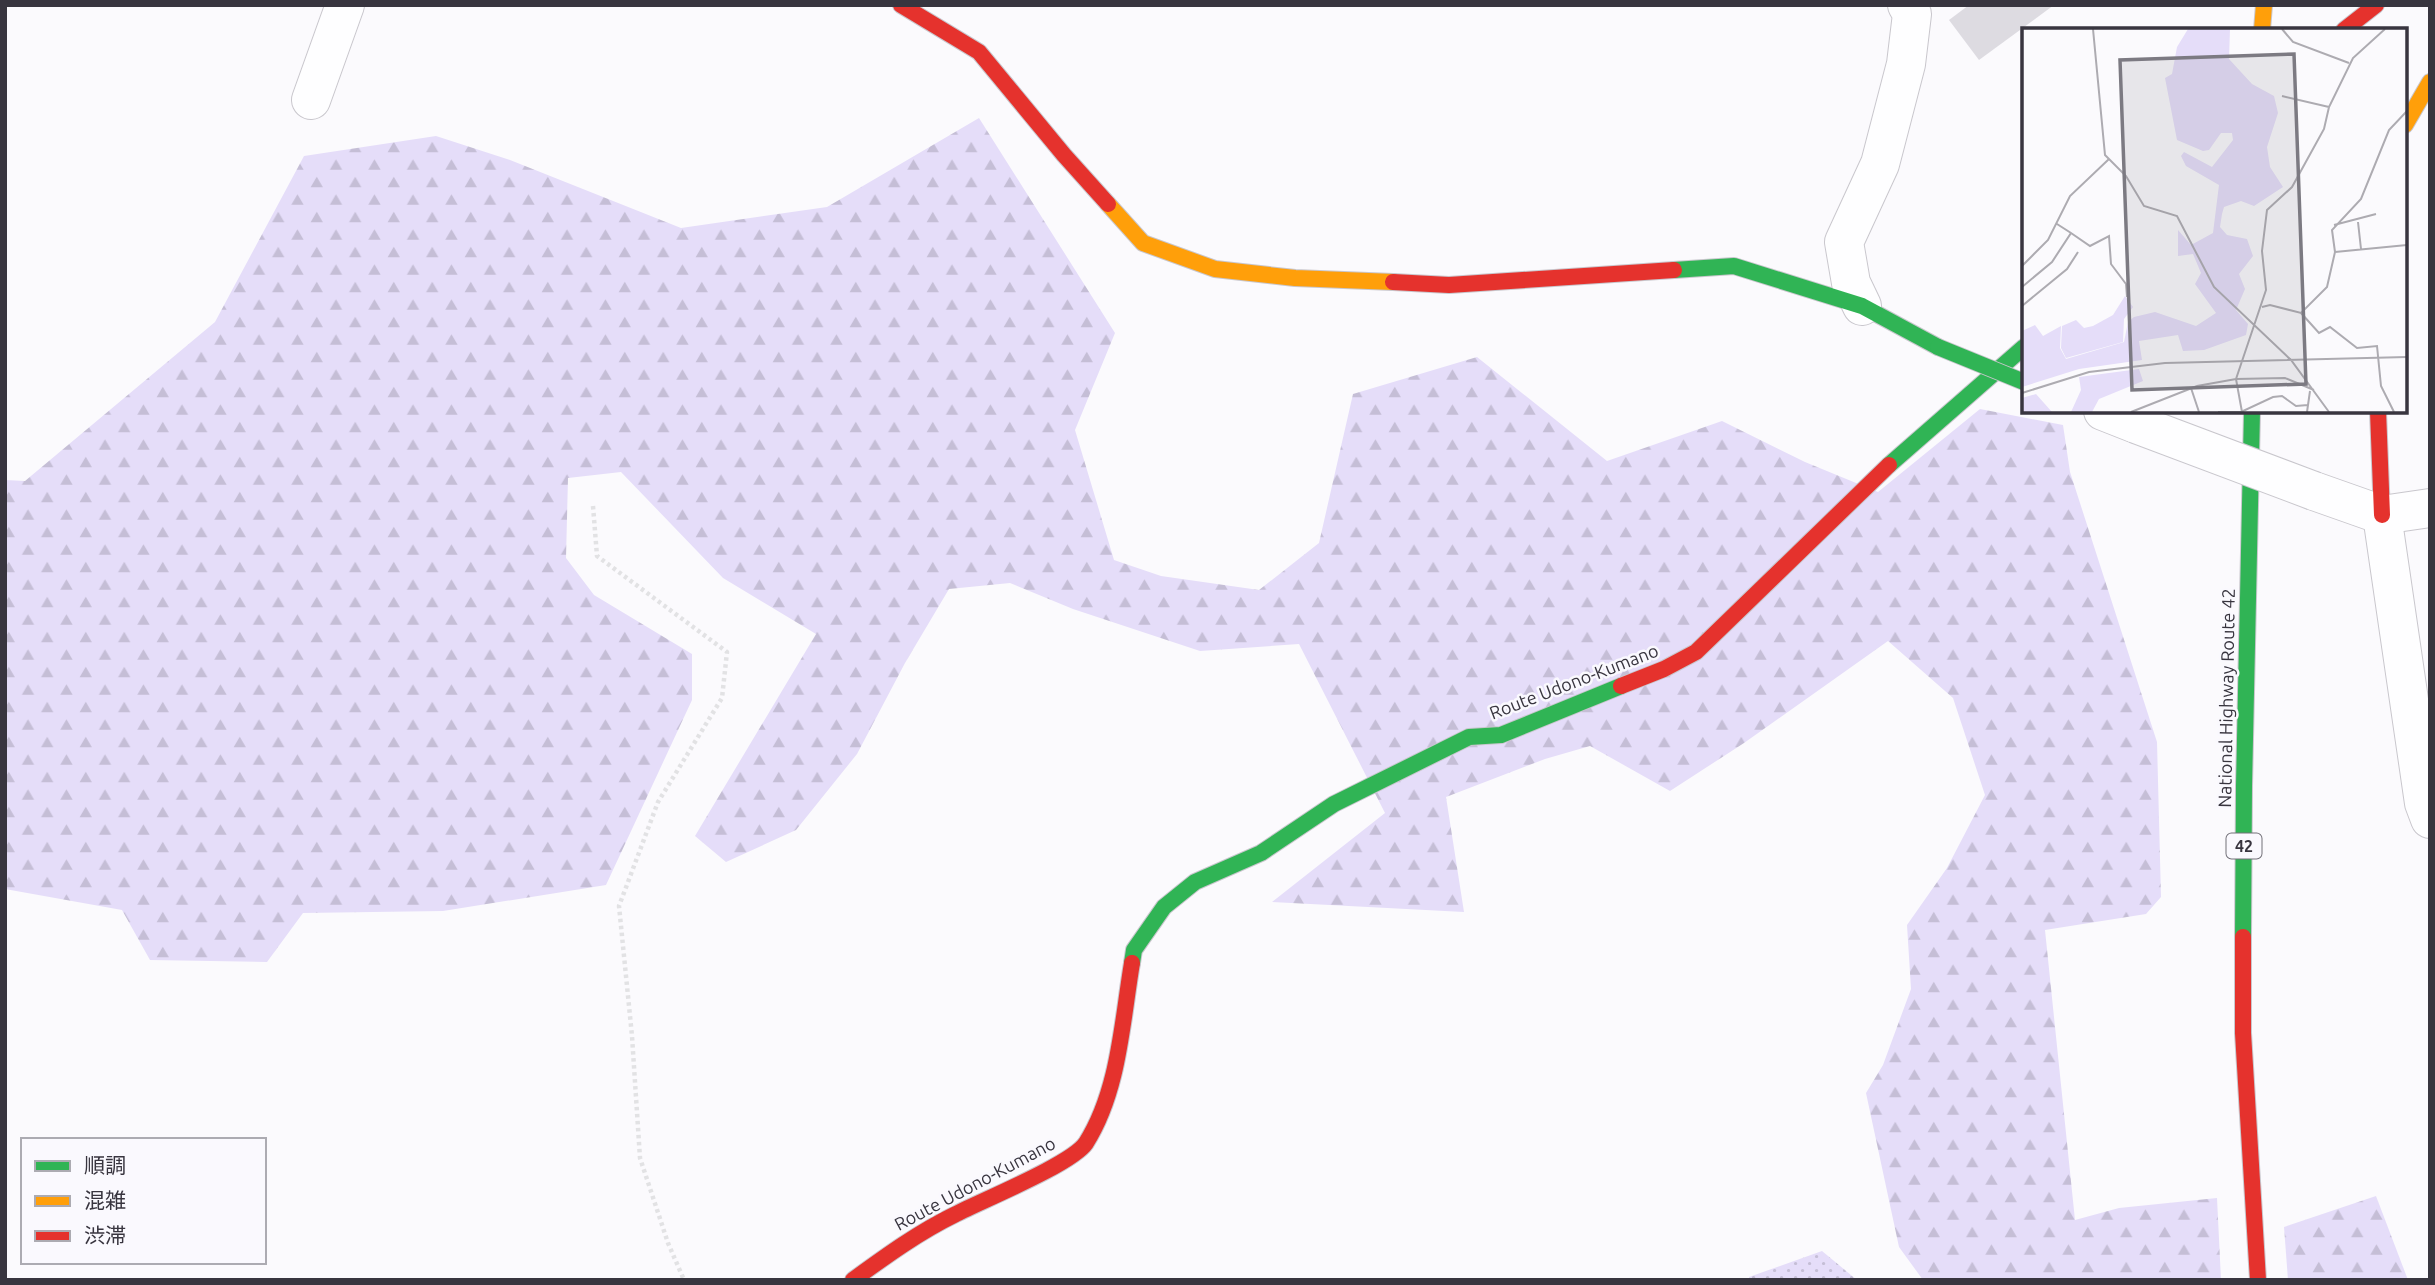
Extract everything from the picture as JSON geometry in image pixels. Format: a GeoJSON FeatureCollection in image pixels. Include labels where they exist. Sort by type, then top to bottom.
{"type":"FeatureCollection","features":[{"type":"Feature","properties":{"kind":"main road"},"geometry":{"type":"LineString","coordinates":[[901,5],[979,52],[1064,155],[1143,243],[1215,269],[1294,278],[1449,285],[1734,266],[1862,306],[1938,347],[2022,381]]}},
{"type":"Feature","properties":{"kind":"main road"},"geometry":{"type":"LineString","coordinates":[[2262,28],[2263,5]]}},
{"type":"Feature","properties":{"kind":"main road"},"geometry":{"type":"LineString","coordinates":[[2347,28],[2376,5]]}},
{"type":"Feature","properties":{"kind":"main road"},"geometry":{"type":"LineString","coordinates":[[2407,122],[2430,82]]}},
{"type":"Feature","properties":{"kind":"main road","name":"Route Udono-Kumano"},"geometry":{"type":"LineString","coordinates":[[853,1280],[907,1241],[955,1214],[1051,1168],[1085,1145],[1110,1092],[1134,950],[1164,907],[1195,883],[1261,853],[1334,804],[1469,737],[1501,735],[1664,669],[1696,652],[1864,486],[2022,349]]}},
{"type":"Feature","properties":{"kind":"main road","name":"National Highway Route 42"},"geometry":{"type":"LineString","coordinates":[[2252,413],[2244,786],[2243,1033],[2258,1280]]}},
{"type":"Feature","properties":{"kind":"main road"},"geometry":{"type":"LineString","coordinates":[[2378,413],[2382,515]]}},
{"type":"Feature","properties":{"kind":"street"},"geometry":{"type":"LineString","coordinates":[[311,100],[345,5]]}},
{"type":"Feature","properties":{"kind":"street"},"geometry":{"type":"LineString","coordinates":[[1862,306],[1851,283],[1844,242],[1880,164],[1906,64],[1915,8]]}},
{"type":"Feature","properties":{"kind":"street"},"geometry":{"type":"LineString","coordinates":[[2120,417],[2382,515],[2430,508]]}},
{"type":"Feature","properties":{"kind":"street"},"geometry":{"type":"LineString","coordinates":[[2382,515],[2424,803],[2430,819]]}},
{"type":"Feature","properties":{"kind":"path"},"geometry":{"type":"LineString","coordinates":[[593,506],[597,556],[727,652],[722,698],[658,802],[619,906],[632,1036],[640,1158],[668,1243],[684,1280]]}},
{"type":"Feature","properties":{"kind":"green space"},"geometry":{"type":"Polygon","coordinates":[[[979,118],[1115,333],[1075,430],[1114,560],[1161,576],[1259,590],[1319,543],[1353,394],[1477,357],[1607,461],[1722,421],[1805,462],[1878,492],[1980,409],[2063,425],[2070,472],[2157,742],[2161,897],[2146,914],[2045,930],[2075,1220],[2119,1208],[2217,1198],[2221,1280],[1923,1280],[1899,1247],[1866,1093],[1883,1065],[1911,989],[1907,925],[1947,868],[1985,795],[1953,698],[1888,641],[1744,743],[1670,791],[1590,746],[1545,759],[1446,797],[1464,912],[1272,902],[1385,813],[1299,644],[1200,651],[1073,609],[1010,583],[949,589],[905,663],[857,754],[796,830],[726,862],[695,836],[816,634],[723,578],[621,472],[568,478],[566,558],[594,595],[692,654],[692,700],[606,885],[443,911],[303,913],[267,962],[150,960],[122,910],[5,889],[5,480],[25,481],[215,322],[304,156],[436,136],[510,160],[681,228],[827,207],[979,118]]]}},
{"type":"Feature","properties":{"kind":"green space"},"geometry":{"type":"Polygon","coordinates":[[[2376,1196],[2408,1280],[2288,1280],[2284,1227],[2376,1196]]]}},
{"type":"Feature","properties":{"kind":"green space"},"geometry":{"type":"Polygon","coordinates":[[[1822,1251],[1857,1280],[1749,1280],[1749,1277],[1822,1251]]]}},
{"type":"Feature","properties":{"kind":"building"},"geometry":{"type":"Polygon","coordinates":[[[1969,5],[2054,5],[1979,60],[1949,20],[1969,5]]]}},
{"type":"Feature","properties":{"kind":"traffic: fast"},"geometry":{"type":"LineString","coordinates":[[1674,270],[1734,266],[1862,306],[1938,347]]}},
{"type":"Feature","properties":{"kind":"traffic: fast"},"geometry":{"type":"LineString","coordinates":[[1938,347],[2022,381]]}},
{"type":"Feature","properties":{"kind":"traffic: fast"},"geometry":{"type":"LineString","coordinates":[[1889,465],[2022,349]]}},
{"type":"Feature","properties":{"kind":"traffic: fast"},"geometry":{"type":"LineString","coordinates":[[2243,937],[2252,413]]}},
{"type":"Feature","properties":{"kind":"traffic: fast"},"geometry":{"type":"LineString","coordinates":[[1132,963],[1134,950],[1164,907],[1195,882],[1261,853],[1334,804],[1469,737],[1501,735],[1621,686]]}},
{"type":"Feature","properties":{"kind":"traffic: slow"},"geometry":{"type":"LineString","coordinates":[[2262,28],[2264,5]]}},
{"type":"Feature","properties":{"kind":"traffic: slow"},"geometry":{"type":"LineString","coordinates":[[2407,122],[2430,82]]}},
{"type":"Feature","properties":{"kind":"traffic: slow"},"geometry":{"type":"LineString","coordinates":[[1108,204],[1143,243],[1215,269],[1295,278],[1393,282]]}},
{"type":"Feature","properties":{"kind":"traffic: jam"},"geometry":{"type":"LineString","coordinates":[[901,5],[979,52],[1108,204]]}},
{"type":"Feature","properties":{"kind":"traffic: jam"},"geometry":{"type":"LineString","coordinates":[[2347,28],[2376,5]]}},
{"type":"Feature","properties":{"kind":"traffic: jam"},"geometry":{"type":"LineString","coordinates":[[1393,282],[1449,285],[1674,270]]}},
{"type":"Feature","properties":{"kind":"traffic: jam"},"geometry":{"type":"LineString","coordinates":[[2378,413],[2382,515]]}},
{"type":"Feature","properties":{"kind":"traffic: jam"},"geometry":{"type":"LineString","coordinates":[[1621,686],[1664,669],[1696,652],[1889,465]]}},
{"type":"Feature","properties":{"kind":"traffic: jam"},"geometry":{"type":"LineString","coordinates":[[2243,937],[2243,1033],[2258,1280]]}},
{"type":"Feature","properties":{"kind":"traffic: jam"},"geometry":{"type":"LineString","coordinates":[[853,1280],[929,1229],[1046,1171],[1078,1152],[1086,1143],[1106,1101],[1118,1056],[1132,963]]}}]}
